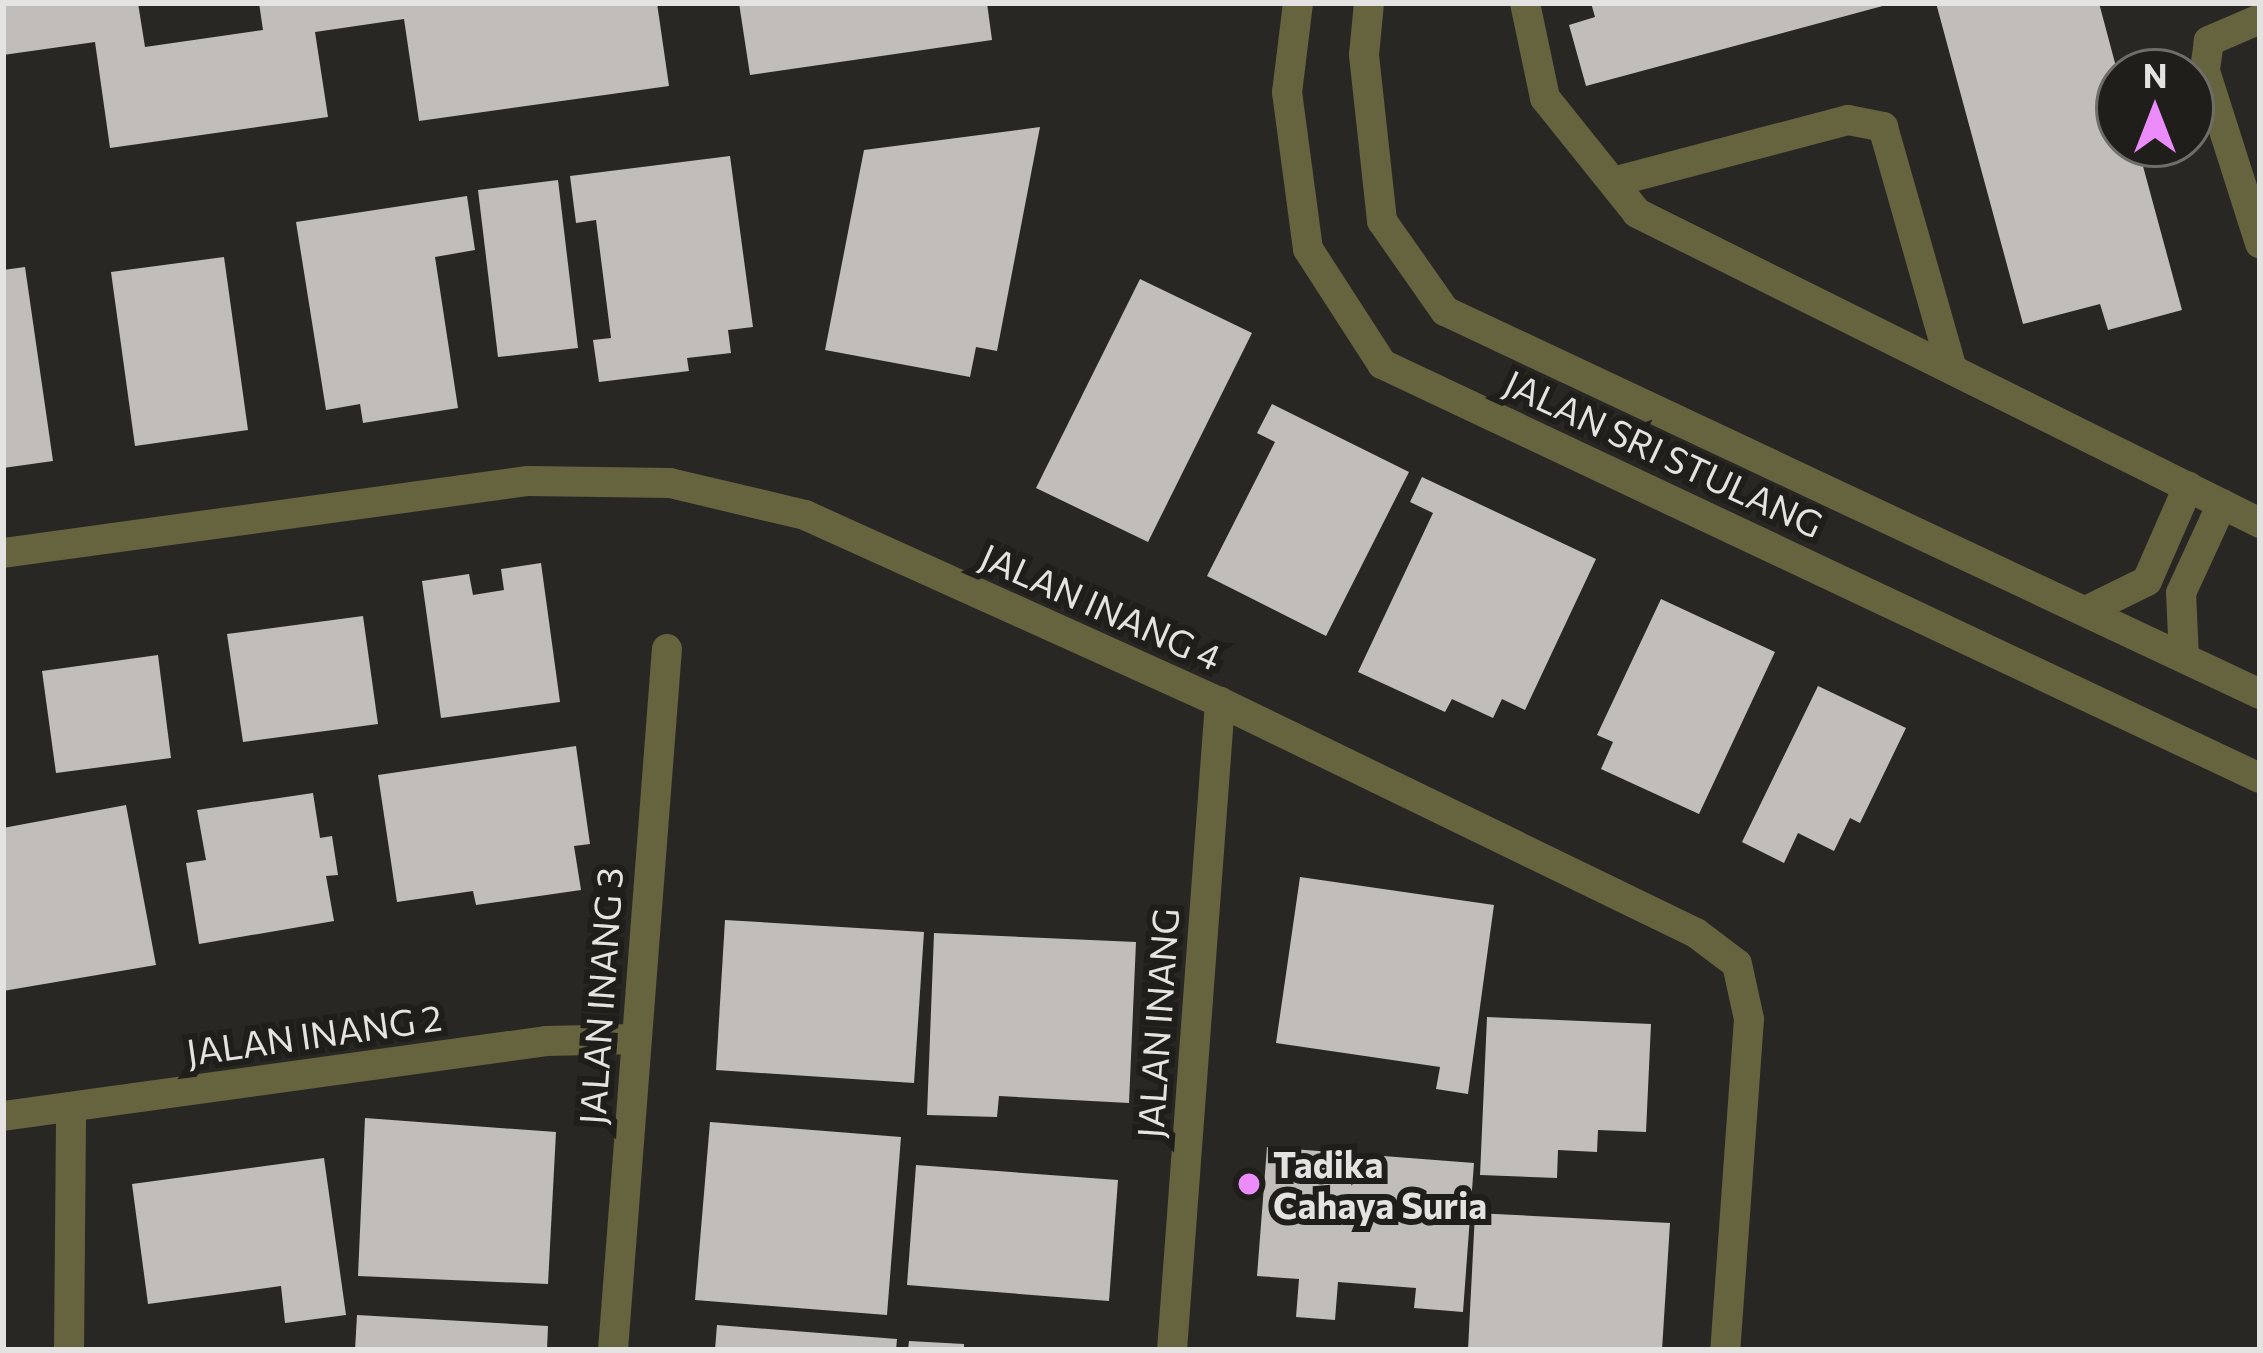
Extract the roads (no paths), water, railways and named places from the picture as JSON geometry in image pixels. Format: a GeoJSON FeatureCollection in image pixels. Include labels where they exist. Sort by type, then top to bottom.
{"type":"FeatureCollection","features":[{"type":"Feature","properties":{"kind":"street","name":"JALAN SRI STULANG"},"geometry":{"type":"LineString","coordinates":[[1298,3],[1287,92],[1308,249],[1382,364],[2260,778]]}},
{"type":"Feature","properties":{"kind":"street","name":"JALAN SRI STULANG"},"geometry":{"type":"LineString","coordinates":[[1370,3],[1364,55],[1382,221],[1445,311],[2260,694]]}},
{"type":"Feature","properties":{"kind":"street"},"geometry":{"type":"LineString","coordinates":[[1525,3],[1545,98],[1637,213],[2260,523]]}},
{"type":"Feature","properties":{"kind":"street"},"geometry":{"type":"LineString","coordinates":[[2260,19],[2209,41],[2205,71],[2260,243]]}},
{"type":"Feature","properties":{"kind":"street"},"geometry":{"type":"LineString","coordinates":[[1613,182],[1848,120],[1882,127],[1952,369]]}},
{"type":"Feature","properties":{"kind":"street","name":"JALAN INANG 4"},"geometry":{"type":"LineString","coordinates":[[3,553],[528,481],[670,483],[805,515],[1220,702],[1696,932],[1737,964],[1749,1019],[1725,1350]]}},
{"type":"Feature","properties":{"kind":"street"},"geometry":{"type":"LineString","coordinates":[[2086,611],[2147,581],[2188,487]]}},
{"type":"Feature","properties":{"kind":"street"},"geometry":{"type":"LineString","coordinates":[[2184,658],[2181,593],[2222,503]]}},
{"type":"Feature","properties":{"kind":"street","name":"JALAN INANG 3"},"geometry":{"type":"LineString","coordinates":[[613,1350],[667,649]]}},
{"type":"Feature","properties":{"kind":"street","name":"JALAN INANG"},"geometry":{"type":"LineString","coordinates":[[1172,1350],[1220,702]]}},
{"type":"Feature","properties":{"kind":"street","name":"JALAN INANG 2"},"geometry":{"type":"LineString","coordinates":[[3,1116],[546,1041],[636,1039]]}},
{"type":"Feature","properties":{"kind":"street"},"geometry":{"type":"LineString","coordinates":[[69,1350],[71,1106]]}},
{"type":"Feature","properties":{"kind":"place","name":"Tadika Cahaya Suria"},"geometry":{"type":"Point","coordinates":[1249,1184]}}]}
